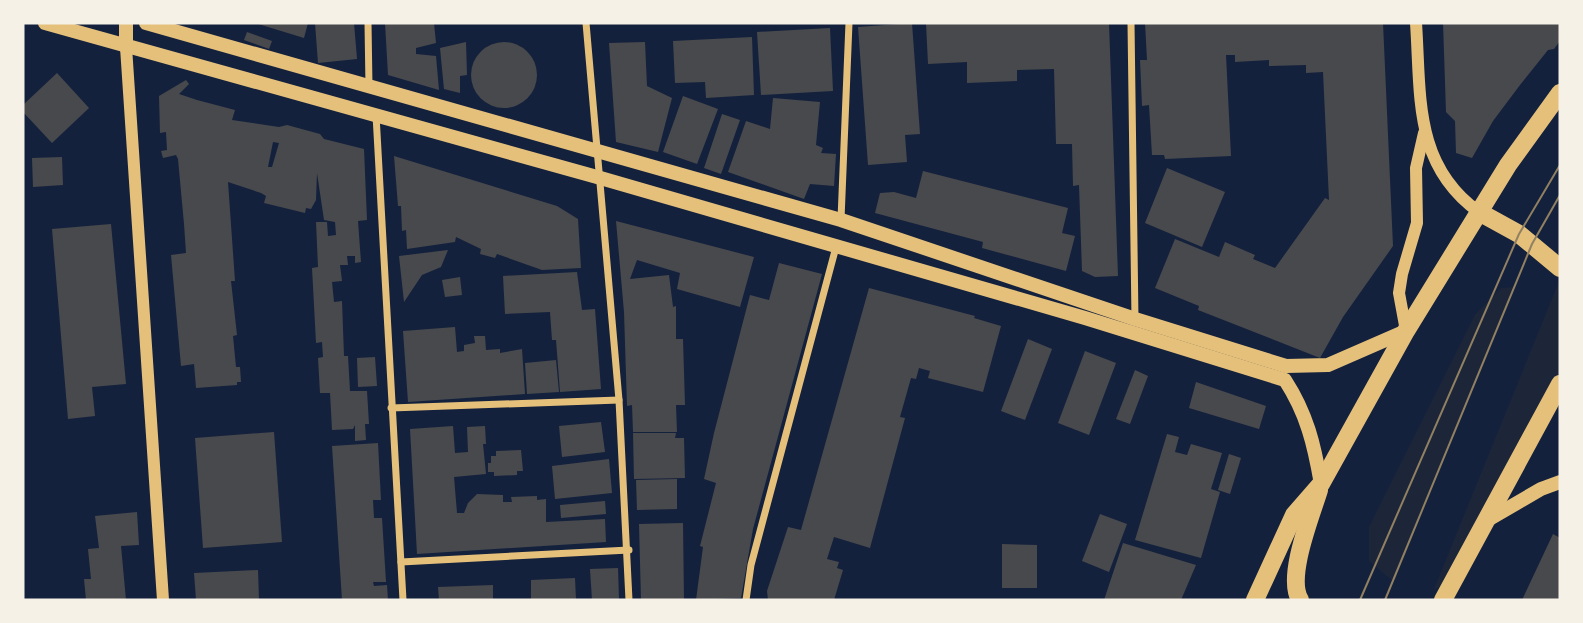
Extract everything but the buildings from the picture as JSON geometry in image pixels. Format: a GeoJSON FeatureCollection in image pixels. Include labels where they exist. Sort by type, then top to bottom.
{"type":"FeatureCollection","features":[{"type":"Feature","properties":{"kind":"main road"},"geometry":{"type":"LineString","coordinates":[[45,23],[597,177],[1285,380],[1302,407],[1312,433],[1321,484],[1299,560],[1297,595],[1300,600]]}},
{"type":"Feature","properties":{"kind":"main road"},"geometry":{"type":"LineString","coordinates":[[126,23],[126,47]]}},
{"type":"Feature","properties":{"kind":"main road"},"geometry":{"type":"LineString","coordinates":[[146,23],[841,220],[1135,319],[1286,366],[1328,365],[1406,331]]}},
{"type":"Feature","properties":{"kind":"main road"},"geometry":{"type":"LineString","coordinates":[[1255,600],[1294,515],[1321,484],[1406,331],[1508,165],[1560,93]]}},
{"type":"Feature","properties":{"kind":"main road"},"geometry":{"type":"LineString","coordinates":[[1479,212],[1519,234],[1560,268]]}},
{"type":"Feature","properties":{"kind":"main road"},"geometry":{"type":"LineString","coordinates":[[836,247],[841,220]]}},
{"type":"Feature","properties":{"kind":"main road"},"geometry":{"type":"LineString","coordinates":[[1443,600],[1560,384]]}},
{"type":"Feature","properties":{"kind":"main road"},"geometry":{"type":"LineString","coordinates":[[1485,522],[1560,481]]}},
{"type":"Feature","properties":{"kind":"street"},"geometry":{"type":"LineString","coordinates":[[368,23],[369,87]]}},
{"type":"Feature","properties":{"kind":"street"},"geometry":{"type":"LineString","coordinates":[[586,23],[597,177],[619,400],[629,550],[629,600]]}},
{"type":"Feature","properties":{"kind":"street"},"geometry":{"type":"LineString","coordinates":[[841,220],[849,23]]}},
{"type":"Feature","properties":{"kind":"street"},"geometry":{"type":"LineString","coordinates":[[1131,23],[1135,319],[1139,335]]}},
{"type":"Feature","properties":{"kind":"street"},"geometry":{"type":"LineString","coordinates":[[1416,23],[1424,133],[1430,153],[1449,184],[1479,212]]}},
{"type":"Feature","properties":{"kind":"street"},"geometry":{"type":"LineString","coordinates":[[126,47],[163,600]]}},
{"type":"Feature","properties":{"kind":"street"},"geometry":{"type":"LineString","coordinates":[[376,115],[403,600]]}},
{"type":"Feature","properties":{"kind":"street"},"geometry":{"type":"LineString","coordinates":[[1406,331],[1399,293],[1418,223],[1416,168],[1424,133]]}},
{"type":"Feature","properties":{"kind":"street"},"geometry":{"type":"LineString","coordinates":[[746,600],[751,565],[836,247]]}},
{"type":"Feature","properties":{"kind":"street"},"geometry":{"type":"LineString","coordinates":[[391,408],[619,400]]}},
{"type":"Feature","properties":{"kind":"street"},"geometry":{"type":"LineString","coordinates":[[401,562],[629,550]]}},
{"type":"Feature","properties":{"kind":"shaded area"},"geometry":{"type":"Polygon","coordinates":[[[1560,279],[1560,382],[1455,582],[1434,589],[1560,279]]]}},
{"type":"Feature","properties":{"kind":"shaded area"},"geometry":{"type":"Polygon","coordinates":[[[1514,287],[1393,581],[1369,561],[1369,527],[1475,315],[1501,288],[1514,287]]]}},
{"type":"Feature","properties":{"kind":"tram line"},"geometry":{"type":"LineString","coordinates":[[1360,600],[1519,234],[1560,165]]}},
{"type":"Feature","properties":{"kind":"tram line"},"geometry":{"type":"LineString","coordinates":[[1385,600],[1532,244],[1560,195]]}}]}
